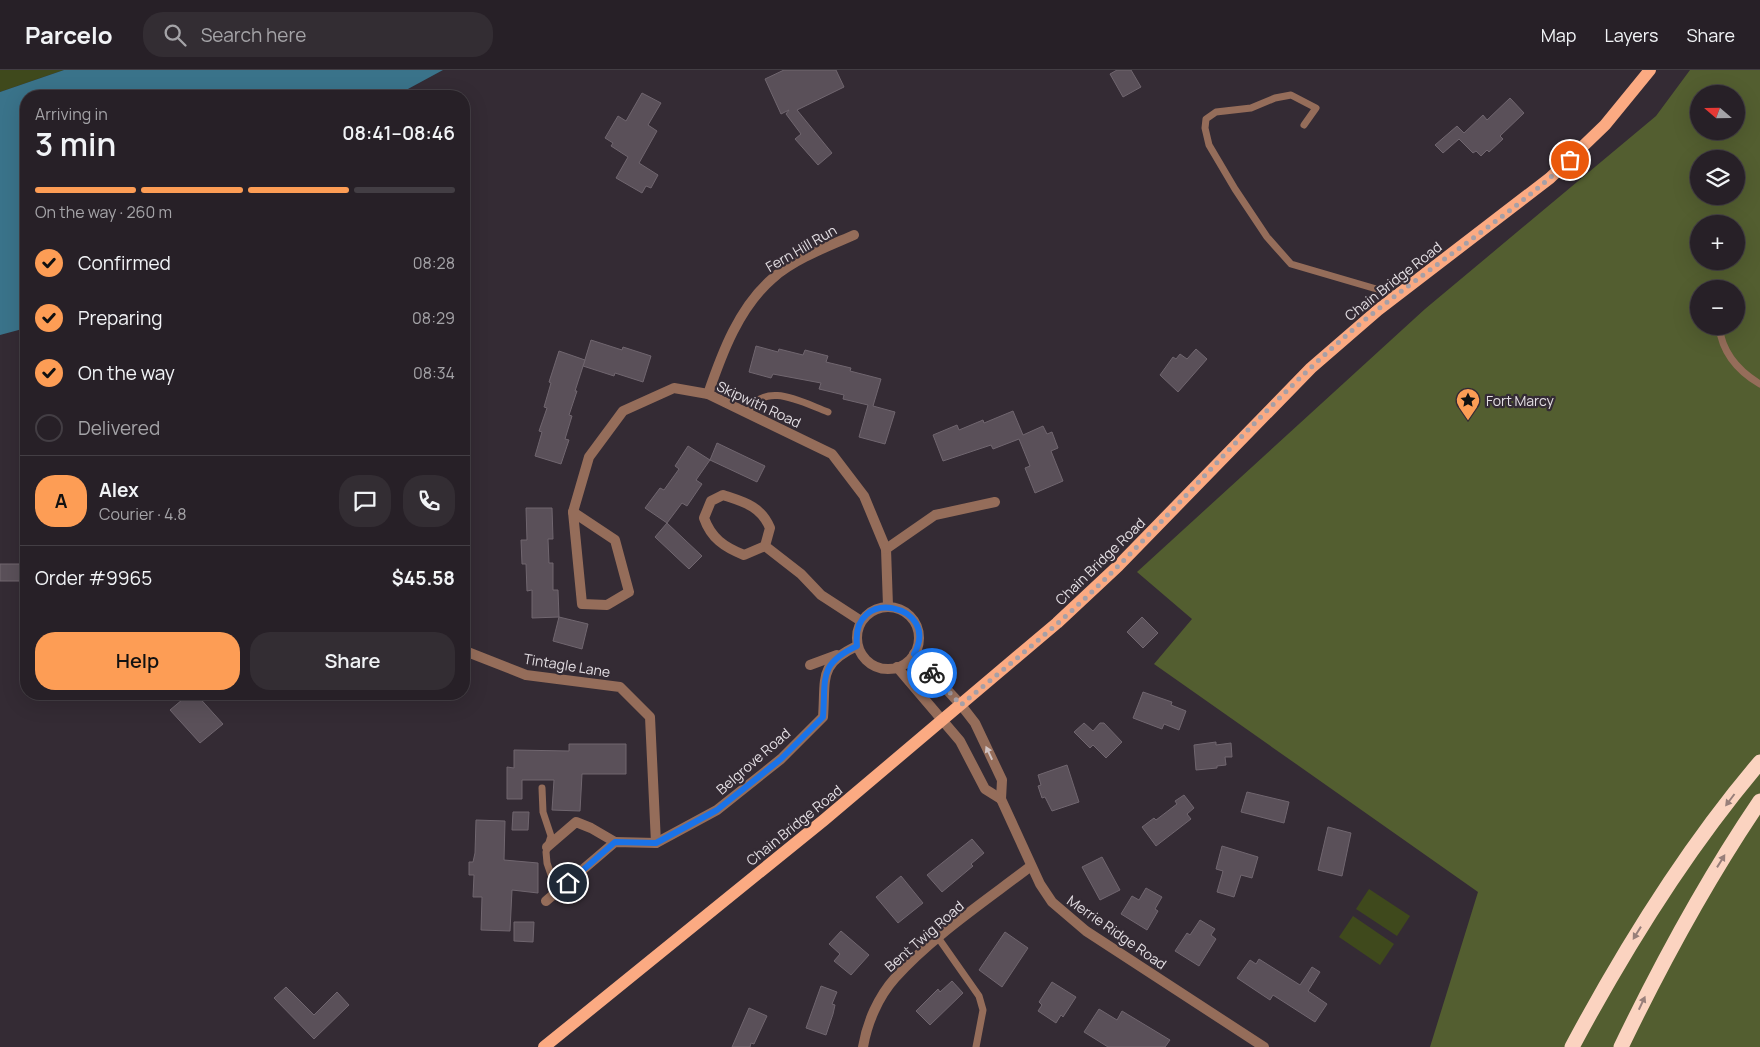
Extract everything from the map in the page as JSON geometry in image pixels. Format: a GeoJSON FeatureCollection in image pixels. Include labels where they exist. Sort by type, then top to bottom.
{"type":"FeatureCollection","features":[{"type":"Feature","properties":{"kind":"highway"},"geometry":{"type":"LineString","coordinates":[[1572,1047],[1621,958],[1658,899],[1692,849],[1760,762]]}},
{"type":"Feature","properties":{"kind":"highway"},"geometry":{"type":"LineString","coordinates":[[1621,1047],[1648,990],[1706,885],[1760,801]]}},
{"type":"Feature","properties":{"kind":"main road","name":"Chain Bridge Road"},"geometry":{"type":"LineString","coordinates":[[544,1047],[824,820],[1086,598],[1311,368],[1397,295],[1550,178],[1605,125],[1650,70]]}},
{"type":"Feature","properties":{"kind":"street","name":"Fern Hill Run"},"geometry":{"type":"LineString","coordinates":[[708,394],[730,339],[758,293],[774,277],[819,250],[854,234]]}},
{"type":"Feature","properties":{"kind":"street","name":"Skipwith Road"},"geometry":{"type":"LineString","coordinates":[[573,512],[614,540],[629,592],[607,605],[582,604],[573,512],[589,457],[623,411],[674,388],[708,394],[832,454],[864,496],[886,549],[888,606]]}},
{"type":"Feature","properties":{"kind":"street"},"geometry":{"type":"LineString","coordinates":[[723,495],[744,502],[764,515],[770,528],[765,546],[744,555],[726,548],[708,532],[704,518],[711,501],[723,495]]}},
{"type":"Feature","properties":{"kind":"street"},"geometry":{"type":"LineString","coordinates":[[886,549],[935,515],[995,502]]}},
{"type":"Feature","properties":{"kind":"street"},"geometry":{"type":"LineString","coordinates":[[765,546],[800,574],[822,595],[861,621]]}},
{"type":"Feature","properties":{"kind":"street"},"geometry":{"type":"LineString","coordinates":[[888,606],[898,608],[907,613],[914,621],[918,631],[919,642],[914,654],[905,664],[887,669],[873,665],[862,655],[857,646],[856,636],[861,621],[870,612],[888,606]]}},
{"type":"Feature","properties":{"kind":"street"},"geometry":{"type":"LineString","coordinates":[[810,665],[857,646]]}},
{"type":"Feature","properties":{"kind":"street","name":"Tintagle Lane"},"geometry":{"type":"LineString","coordinates":[[470,652],[526,675],[620,687],[650,717],[656,843]]}},
{"type":"Feature","properties":{"kind":"street","name":"Belgrove Road"},"geometry":{"type":"LineString","coordinates":[[615,842],[656,843],[717,810],[781,759],[823,717],[826,669],[838,654]]}},
{"type":"Feature","properties":{"kind":"street","name":"Merrie Ridge Road"},"geometry":{"type":"LineString","coordinates":[[914,654],[975,723],[1002,780],[1001,798],[1031,866],[1052,902],[1066,916],[1264,1047]]}},
{"type":"Feature","properties":{"kind":"street","name":"Merrie Ridge Road"},"geometry":{"type":"LineString","coordinates":[[898,667],[960,741],[985,789],[1001,798]]}},
{"type":"Feature","properties":{"kind":"street"},"geometry":{"type":"LineString","coordinates":[[546,901],[615,842],[592,828],[576,822],[548,847]]}},
{"type":"Feature","properties":{"kind":"street","name":"Bent Twig Road"},"geometry":{"type":"LineString","coordinates":[[863,1047],[872,1016],[894,978],[939,939],[1031,866]]}},
{"type":"Feature","properties":{"kind":"lane"},"geometry":{"type":"LineString","coordinates":[[1304,125],[1316,108],[1291,96],[1275,98],[1251,108],[1216,112],[1206,119],[1204,128],[1209,145],[1235,190],[1267,237],[1291,264],[1397,295]]}},
{"type":"Feature","properties":{"kind":"lane"},"geometry":{"type":"LineString","coordinates":[[1721,335],[1725,349],[1736,367],[1760,384]]}},
{"type":"Feature","properties":{"kind":"lane"},"geometry":{"type":"LineString","coordinates":[[746,413],[752,403],[762,396],[772,395],[789,398],[828,412]]}},
{"type":"Feature","properties":{"kind":"lane"},"geometry":{"type":"LineString","coordinates":[[542,788],[543,812],[551,836],[547,864],[557,892]]}},
{"type":"Feature","properties":{"kind":"lane"},"geometry":{"type":"LineString","coordinates":[[939,939],[979,996],[983,1010],[976,1047]]}},
{"type":"Feature","properties":{"kind":"green space"},"geometry":{"type":"Polygon","coordinates":[[[0,70],[64,70],[0,92],[0,70]]]}},
{"type":"Feature","properties":{"kind":"green space"},"geometry":{"type":"Polygon","coordinates":[[[1690,70],[1760,70],[1760,1047],[1430,1047],[1478,892],[1154,664],[1192,619],[1137,572],[1425,309],[1656,116],[1690,70]]]}},
{"type":"Feature","properties":{"kind":"green space"},"geometry":{"type":"Polygon","coordinates":[[[1369,889],[1410,916],[1397,936],[1356,909],[1369,889]]]}},
{"type":"Feature","properties":{"kind":"green space"},"geometry":{"type":"Polygon","coordinates":[[[1353,916],[1394,944],[1380,965],[1339,937],[1353,916]]]}},
{"type":"Feature","properties":{"kind":"water"},"geometry":{"type":"Polygon","coordinates":[[[64,70],[443,70],[406,90],[20,90],[20,330],[0,335],[0,92],[64,70]]]}},
{"type":"Feature","properties":{"kind":"building"},"geometry":{"type":"Polygon","coordinates":[[[784,70],[836,70],[844,87],[797,110],[832,153],[818,165],[795,139],[801,134],[786,114],[789,110],[781,114],[765,79],[784,70]]]}},
{"type":"Feature","properties":{"kind":"building"},"geometry":{"type":"Polygon","coordinates":[[[1117,70],[1131,70],[1141,87],[1123,97],[1110,74],[1117,70]]]}},
{"type":"Feature","properties":{"kind":"building"},"geometry":{"type":"Polygon","coordinates":[[[642,93],[661,103],[648,125],[657,131],[639,163],[658,175],[651,188],[646,186],[642,193],[616,178],[628,157],[611,146],[613,143],[605,138],[618,116],[626,121],[642,93]]]}},
{"type":"Feature","properties":{"kind":"building"},"geometry":{"type":"Polygon","coordinates":[[[1510,98],[1524,113],[1500,136],[1503,139],[1489,152],[1487,150],[1481,156],[1476,151],[1473,153],[1459,139],[1443,153],[1435,145],[1457,126],[1464,133],[1483,115],[1487,120],[1510,98]]]}},
{"type":"Feature","properties":{"kind":"building"},"geometry":{"type":"Polygon","coordinates":[[[591,340],[622,350],[623,347],[651,356],[643,382],[615,373],[614,376],[583,366],[591,340]]]}},
{"type":"Feature","properties":{"kind":"building"},"geometry":{"type":"Polygon","coordinates":[[[756,346],[778,352],[779,349],[803,355],[805,350],[828,356],[826,362],[851,368],[850,371],[881,379],[873,406],[895,412],[885,444],[859,437],[868,405],[843,399],[844,395],[819,389],[821,383],[773,374],[771,378],[749,372],[756,346]]]}},
{"type":"Feature","properties":{"kind":"building"},"geometry":{"type":"Polygon","coordinates":[[[1196,349],[1207,359],[1178,392],[1160,375],[1173,357],[1176,359],[1180,354],[1187,359],[1196,349]]]}},
{"type":"Feature","properties":{"kind":"building"},"geometry":{"type":"Polygon","coordinates":[[[559,351],[585,360],[569,415],[572,416],[565,439],[569,440],[561,464],[535,456],[542,432],[539,431],[547,408],[544,407],[551,383],[549,382],[559,351]]]}},
{"type":"Feature","properties":{"kind":"building"},"geometry":{"type":"Polygon","coordinates":[[[1013,411],[1023,435],[1043,426],[1047,434],[1052,432],[1058,448],[1051,451],[1063,481],[1035,493],[1025,468],[1030,466],[1019,439],[993,449],[991,445],[943,461],[933,435],[957,425],[959,430],[983,420],[984,423],[1013,411]]]}},
{"type":"Feature","properties":{"kind":"building"},"geometry":{"type":"Polygon","coordinates":[[[717,443],[765,466],[757,482],[710,460],[717,443]]]}},
{"type":"Feature","properties":{"kind":"building"},"geometry":{"type":"Polygon","coordinates":[[[688,446],[710,460],[696,480],[702,484],[687,506],[682,503],[667,523],[645,508],[660,488],[664,490],[679,469],[675,466],[688,446]]]}},
{"type":"Feature","properties":{"kind":"building"},"geometry":{"type":"Polygon","coordinates":[[[526,508],[552,508],[553,539],[548,539],[549,563],[553,563],[553,590],[558,590],[559,617],[532,618],[532,590],[527,591],[526,564],[522,564],[521,540],[527,540],[526,508]]]}},
{"type":"Feature","properties":{"kind":"building"},"geometry":{"type":"Polygon","coordinates":[[[667,523],[702,556],[689,569],[655,537],[667,523]]]}},
{"type":"Feature","properties":{"kind":"building"},"geometry":{"type":"Polygon","coordinates":[[[0,564],[20,564],[20,581],[0,581],[0,564]]]}},
{"type":"Feature","properties":{"kind":"building"},"geometry":{"type":"Polygon","coordinates":[[[559,617],[588,624],[582,649],[553,641],[559,617]]]}},
{"type":"Feature","properties":{"kind":"building"},"geometry":{"type":"Polygon","coordinates":[[[1142,617],[1158,633],[1143,648],[1127,632],[1142,617]]]}},
{"type":"Feature","properties":{"kind":"building"},"geometry":{"type":"Polygon","coordinates":[[[1143,692],[1172,702],[1171,705],[1186,711],[1179,730],[1164,724],[1162,729],[1133,718],[1143,692]]]}},
{"type":"Feature","properties":{"kind":"building"},"geometry":{"type":"Polygon","coordinates":[[[182,700],[201,700],[223,724],[200,743],[170,710],[182,700]]]}},
{"type":"Feature","properties":{"kind":"building"},"geometry":{"type":"Polygon","coordinates":[[[1084,723],[1093,731],[1100,723],[1104,723],[1122,742],[1106,758],[1093,745],[1090,748],[1074,732],[1084,723]]]}},
{"type":"Feature","properties":{"kind":"building"},"geometry":{"type":"Polygon","coordinates":[[[1216,742],[1216,745],[1231,743],[1232,757],[1225,757],[1226,765],[1196,770],[1194,745],[1216,742]]]}},
{"type":"Feature","properties":{"kind":"building"},"geometry":{"type":"Polygon","coordinates":[[[569,744],[626,744],[626,774],[582,774],[580,811],[552,810],[554,780],[522,780],[522,799],[507,799],[507,767],[514,768],[514,750],[569,751],[569,744]]]}},
{"type":"Feature","properties":{"kind":"building"},"geometry":{"type":"Polygon","coordinates":[[[1067,765],[1079,802],[1052,811],[1045,797],[1042,798],[1038,786],[1041,785],[1038,775],[1067,765]]]}},
{"type":"Feature","properties":{"kind":"building"},"geometry":{"type":"Polygon","coordinates":[[[1247,792],[1289,802],[1284,823],[1241,812],[1247,792]]]}},
{"type":"Feature","properties":{"kind":"building"},"geometry":{"type":"Polygon","coordinates":[[[1184,795],[1194,808],[1187,814],[1191,819],[1156,846],[1142,827],[1154,818],[1156,820],[1177,804],[1175,801],[1184,795]]]}},
{"type":"Feature","properties":{"kind":"building"},"geometry":{"type":"Polygon","coordinates":[[[513,812],[529,812],[528,830],[512,830],[513,812]]]}},
{"type":"Feature","properties":{"kind":"building"},"geometry":{"type":"Polygon","coordinates":[[[476,820],[505,821],[504,860],[538,863],[538,893],[512,890],[510,931],[481,930],[482,897],[473,897],[474,875],[469,875],[469,862],[473,862],[475,853],[476,820]]]}},
{"type":"Feature","properties":{"kind":"building"},"geometry":{"type":"Polygon","coordinates":[[[1328,827],[1351,833],[1342,876],[1318,870],[1328,827]]]}},
{"type":"Feature","properties":{"kind":"building"},"geometry":{"type":"Polygon","coordinates":[[[972,839],[984,853],[971,864],[973,866],[942,892],[927,875],[972,839]]]}},
{"type":"Feature","properties":{"kind":"building"},"geometry":{"type":"Polygon","coordinates":[[[1222,846],[1258,857],[1252,878],[1241,875],[1234,897],[1217,892],[1223,871],[1216,869],[1222,846]]]}},
{"type":"Feature","properties":{"kind":"building"},"geometry":{"type":"Polygon","coordinates":[[[1102,857],[1120,890],[1100,900],[1082,867],[1102,857]]]}},
{"type":"Feature","properties":{"kind":"building"},"geometry":{"type":"Polygon","coordinates":[[[901,876],[923,903],[898,923],[876,897],[901,876]]]}},
{"type":"Feature","properties":{"kind":"building"},"geometry":{"type":"Polygon","coordinates":[[[1146,888],[1162,897],[1155,909],[1158,911],[1147,930],[1121,914],[1132,896],[1139,900],[1146,888]]]}},
{"type":"Feature","properties":{"kind":"building"},"geometry":{"type":"Polygon","coordinates":[[[1200,920],[1215,929],[1211,935],[1216,939],[1199,966],[1175,951],[1187,933],[1190,935],[1200,920]]]}},
{"type":"Feature","properties":{"kind":"building"},"geometry":{"type":"Polygon","coordinates":[[[514,922],[534,922],[533,942],[514,941],[514,922]]]}},
{"type":"Feature","properties":{"kind":"building"},"geometry":{"type":"Polygon","coordinates":[[[841,931],[869,955],[851,975],[834,961],[840,954],[829,944],[841,931]]]}},
{"type":"Feature","properties":{"kind":"building"},"geometry":{"type":"Polygon","coordinates":[[[1005,932],[1028,948],[1002,987],[979,970],[1005,932]]]}},
{"type":"Feature","properties":{"kind":"building"},"geometry":{"type":"Polygon","coordinates":[[[1259,959],[1300,985],[1312,967],[1320,972],[1308,991],[1327,1004],[1315,1022],[1273,995],[1270,1000],[1237,978],[1250,960],[1256,964],[1259,959]]]}},
{"type":"Feature","properties":{"kind":"building"},"geometry":{"type":"Polygon","coordinates":[[[952,981],[963,993],[930,1025],[916,1011],[938,989],[940,992],[952,981]]]}},
{"type":"Feature","properties":{"kind":"building"},"geometry":{"type":"Polygon","coordinates":[[[1052,982],[1076,997],[1063,1017],[1061,1015],[1056,1023],[1038,1011],[1042,1005],[1039,1002],[1052,982]]]}},
{"type":"Feature","properties":{"kind":"building"},"geometry":{"type":"Polygon","coordinates":[[[821,986],[837,992],[832,1004],[835,1005],[826,1035],[806,1028],[821,986]]]}},
{"type":"Feature","properties":{"kind":"building"},"geometry":{"type":"Polygon","coordinates":[[[286,987],[314,1015],[337,992],[349,1005],[314,1039],[274,998],[286,987]]]}},
{"type":"Feature","properties":{"kind":"building"},"geometry":{"type":"Polygon","coordinates":[[[749,1008],[767,1016],[754,1044],[751,1043],[750,1047],[732,1047],[749,1008]]]}},
{"type":"Feature","properties":{"kind":"building"},"geometry":{"type":"Polygon","coordinates":[[[1099,1009],[1117,1020],[1122,1011],[1170,1040],[1165,1047],[1108,1047],[1084,1032],[1099,1009]]]}},
{"type":"Feature","properties":{"kind":"way so far"},"geometry":{"type":"LineString","coordinates":[[932,673],[961,705],[1058,623],[1098,586],[1332,348],[1378,310],[1506,214],[1570,160]]}},
{"type":"Feature","properties":{"kind":"place","name":"Fort Marcy"},"geometry":{"type":"Point","coordinates":[1468,421]}},
{"type":"Feature","properties":{"kind":"route"},"geometry":{"type":"LineString","coordinates":[[568,883],[615,842],[656,843],[717,810],[781,759],[823,717],[826,669],[838,654],[857,646],[856,636],[858,627],[870,612],[888,606],[898,608],[907,613],[914,621],[918,631],[919,642],[914,654],[932,673]]}}]}
